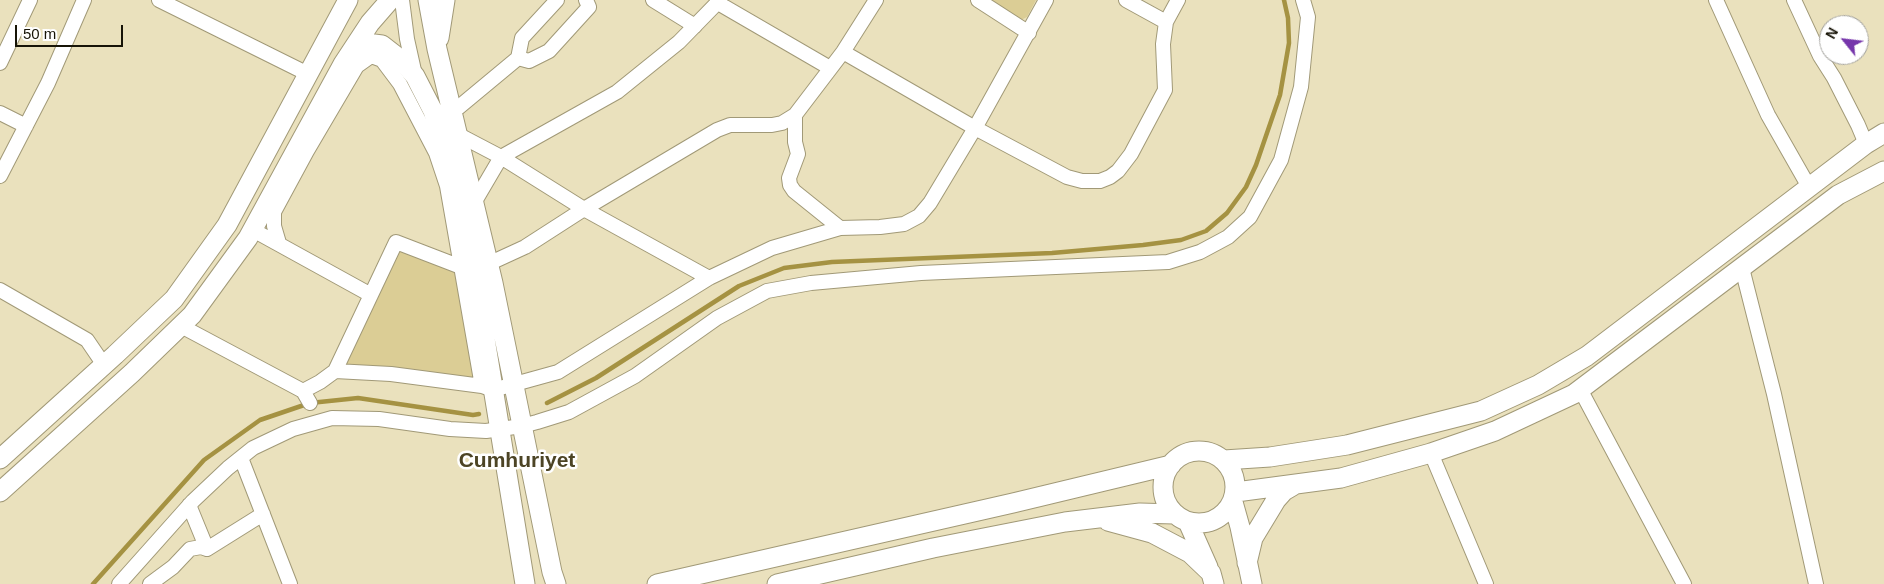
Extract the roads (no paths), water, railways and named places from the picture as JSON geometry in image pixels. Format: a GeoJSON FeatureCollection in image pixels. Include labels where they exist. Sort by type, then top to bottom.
{"type":"FeatureCollection","features":[{"type":"Feature","properties":{"kind":"main road"},"geometry":{"type":"LineString","coordinates":[[0,459],[104,366],[174,299],[227,225],[348,0]]}},
{"type":"Feature","properties":{"kind":"main road"},"geometry":{"type":"LineString","coordinates":[[0,492],[132,373],[192,315],[253,230],[343,64],[370,24],[390,0]]}},
{"type":"Feature","properties":{"kind":"main road"},"geometry":{"type":"LineString","coordinates":[[428,0],[437,49],[488,264],[556,584]]}},
{"type":"Feature","properties":{"kind":"main road"},"geometry":{"type":"LineString","coordinates":[[437,49],[445,0]]}},
{"type":"Feature","properties":{"kind":"main road"},"geometry":{"type":"LineString","coordinates":[[343,64],[366,43],[382,44],[400,59],[415,76],[432,111],[459,195],[473,264],[488,388],[499,428],[524,584]]}},
{"type":"Feature","properties":{"kind":"main road"},"geometry":{"type":"LineString","coordinates":[[1224,460],[1270,457],[1347,446],[1481,411],[1538,385],[1587,356],[1866,144],[1884,134]]}},
{"type":"Feature","properties":{"kind":"main road"},"geometry":{"type":"LineString","coordinates":[[1234,497],[1297,484],[1340,478],[1430,453],[1495,432],[1580,389],[1838,195],[1884,171]]}},
{"type":"Feature","properties":{"kind":"main road"},"geometry":{"type":"LineString","coordinates":[[1213,579],[1181,518],[1168,506],[1164,495],[1163,485],[1171,465],[1180,457],[1190,452],[1202,451],[1214,454],[1224,460],[1231,469],[1235,480],[1234,497],[1252,584]]}},
{"type":"Feature","properties":{"kind":"main road"},"geometry":{"type":"LineString","coordinates":[[657,584],[1171,465]]}},
{"type":"Feature","properties":{"kind":"main road"},"geometry":{"type":"LineString","coordinates":[[1247,563],[1253,538],[1276,500],[1284,491],[1297,484]]}},
{"type":"Feature","properties":{"kind":"main road"},"geometry":{"type":"LineString","coordinates":[[776,584],[831,578],[933,548],[1066,522],[1140,513],[1181,518],[1199,524],[1219,518],[1227,511],[1234,497]]}},
{"type":"Feature","properties":{"kind":"main road"},"geometry":{"type":"LineString","coordinates":[[1099,518],[1152,533],[1190,554],[1213,579]]}},
{"type":"Feature","properties":{"kind":"street"},"geometry":{"type":"LineString","coordinates":[[0,63],[30,0]]}},
{"type":"Feature","properties":{"kind":"street"},"geometry":{"type":"LineString","coordinates":[[0,176],[48,83],[84,0]]}},
{"type":"Feature","properties":{"kind":"street"},"geometry":{"type":"LineString","coordinates":[[159,0],[308,74]]}},
{"type":"Feature","properties":{"kind":"street"},"geometry":{"type":"LineString","coordinates":[[402,0],[407,39],[415,76]]}},
{"type":"Feature","properties":{"kind":"street"},"geometry":{"type":"LineString","coordinates":[[452,110],[459,107],[518,58],[522,38],[557,0]]}},
{"type":"Feature","properties":{"kind":"street"},"geometry":{"type":"LineString","coordinates":[[518,58],[529,61],[549,51],[589,7],[586,0]]}},
{"type":"Feature","properties":{"kind":"street"},"geometry":{"type":"LineString","coordinates":[[653,0],[695,26]]}},
{"type":"Feature","properties":{"kind":"street"},"geometry":{"type":"LineString","coordinates":[[488,264],[525,247],[584,209],[718,130],[730,125],[772,125],[782,123],[794,115],[843,52],[876,0]]}},
{"type":"Feature","properties":{"kind":"street"},"geometry":{"type":"LineString","coordinates":[[978,0],[1029,32]]}},
{"type":"Feature","properties":{"kind":"street"},"geometry":{"type":"LineString","coordinates":[[335,371],[391,374],[488,388],[513,384],[558,372],[709,278],[772,248],[840,228],[904,224],[919,216],[930,202],[1046,0]]}},
{"type":"Feature","properties":{"kind":"street"},"geometry":{"type":"LineString","coordinates":[[1126,0],[1166,22]]}},
{"type":"Feature","properties":{"kind":"street"},"geometry":{"type":"LineString","coordinates":[[843,52],[974,128],[1067,177],[1082,181],[1100,182],[1118,171],[1131,154],[1165,90],[1163,44],[1166,22],[1178,0]]}},
{"type":"Feature","properties":{"kind":"street"},"geometry":{"type":"LineString","coordinates":[[120,584],[189,505],[253,448],[293,430],[332,418],[379,419],[450,429],[486,431],[522,426],[569,412],[635,376],[717,318],[768,291],[811,282],[921,273],[1168,262],[1200,252],[1228,237],[1250,217],[1281,160],[1301,87],[1308,17],[1303,0]]}},
{"type":"Feature","properties":{"kind":"street"},"geometry":{"type":"LineString","coordinates":[[1716,0],[1768,115],[1809,187]]}},
{"type":"Feature","properties":{"kind":"street"},"geometry":{"type":"LineString","coordinates":[[1794,0],[1820,56],[1834,78],[1866,144]]}},
{"type":"Feature","properties":{"kind":"street"},"geometry":{"type":"LineString","coordinates":[[474,203],[501,157],[617,92],[679,42],[719,1],[830,68]]}},
{"type":"Feature","properties":{"kind":"street"},"geometry":{"type":"LineString","coordinates":[[279,243],[274,226],[274,212],[307,151],[358,66],[371,56],[382,60],[400,84],[436,153],[446,186],[461,267],[488,388]]}},
{"type":"Feature","properties":{"kind":"street"},"geometry":{"type":"LineString","coordinates":[[0,113],[26,126]]}},
{"type":"Feature","properties":{"kind":"street"},"geometry":{"type":"LineString","coordinates":[[794,115],[795,142],[798,154],[789,178],[790,184],[794,191],[840,228]]}},
{"type":"Feature","properties":{"kind":"street"},"geometry":{"type":"LineString","coordinates":[[458,135],[501,157],[584,209],[709,278]]}},
{"type":"Feature","properties":{"kind":"street"},"geometry":{"type":"LineString","coordinates":[[253,230],[371,295]]}},
{"type":"Feature","properties":{"kind":"street"},"geometry":{"type":"LineString","coordinates":[[303,391],[335,371],[396,242],[461,267]]}},
{"type":"Feature","properties":{"kind":"street"},"geometry":{"type":"LineString","coordinates":[[1742,268],[1774,394],[1816,584]]}},
{"type":"Feature","properties":{"kind":"street"},"geometry":{"type":"LineString","coordinates":[[0,290],[87,340],[104,366]]}},
{"type":"Feature","properties":{"kind":"street"},"geometry":{"type":"LineString","coordinates":[[181,326],[303,391],[310,403]]}},
{"type":"Feature","properties":{"kind":"street"},"geometry":{"type":"LineString","coordinates":[[1580,389],[1684,584]]}},
{"type":"Feature","properties":{"kind":"street"},"geometry":{"type":"LineString","coordinates":[[1430,453],[1486,584]]}},
{"type":"Feature","properties":{"kind":"street"},"geometry":{"type":"LineString","coordinates":[[241,458],[290,584]]}},
{"type":"Feature","properties":{"kind":"street"},"geometry":{"type":"LineString","coordinates":[[189,505],[207,549]]}},
{"type":"Feature","properties":{"kind":"street"},"geometry":{"type":"LineString","coordinates":[[207,549],[262,514]]}},
{"type":"Feature","properties":{"kind":"street"},"geometry":{"type":"LineString","coordinates":[[150,584],[173,567],[190,549],[201,547],[207,549]]}},
{"type":"Feature","properties":{"kind":"waterway"},"geometry":{"type":"LineString","coordinates":[[547,403],[596,378],[739,286],[784,268],[832,262],[1052,253],[1181,240],[1206,231],[1227,213],[1246,187],[1256,165],[1280,95],[1289,43],[1288,18],[1284,0]]}},
{"type":"Feature","properties":{"kind":"waterway"},"geometry":{"type":"LineString","coordinates":[[93,584],[204,460],[260,420],[310,403],[358,398],[473,415],[479,414]]}},
{"type":"Feature","properties":{"kind":"district","name":"Cumhuriyet"},"geometry":{"type":"Point","coordinates":[517,461]}}]}
